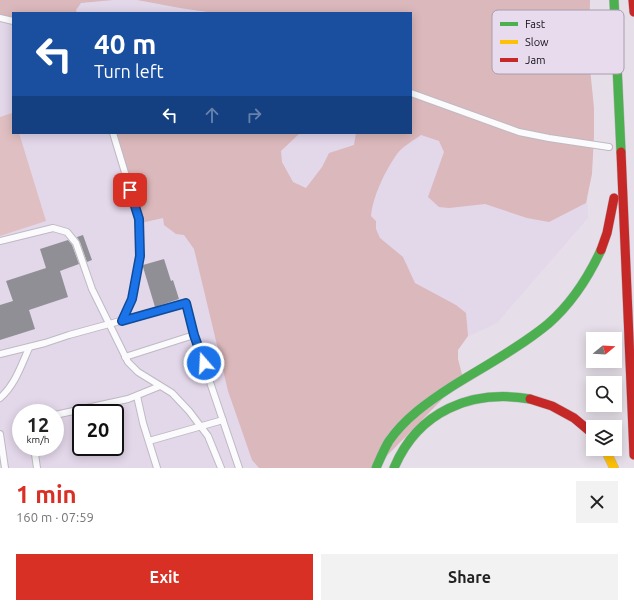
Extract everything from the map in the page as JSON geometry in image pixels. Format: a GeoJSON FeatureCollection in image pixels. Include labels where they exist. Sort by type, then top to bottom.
{"type":"FeatureCollection","features":[{"type":"Feature","properties":{"kind":"highway"},"geometry":{"type":"LineString","coordinates":[[614,0],[614,10]]}},
{"type":"Feature","properties":{"kind":"highway"},"geometry":{"type":"LineString","coordinates":[[634,0],[634,12]]}},
{"type":"Feature","properties":{"kind":"highway"},"geometry":{"type":"LineString","coordinates":[[617,74],[634,455]]}},
{"type":"Feature","properties":{"kind":"highway"},"geometry":{"type":"LineString","coordinates":[[376,468],[382,453],[394,434],[416,411],[542,328],[552,320],[578,291],[596,259],[605,239],[613,207],[620,139]]}},
{"type":"Feature","properties":{"kind":"highway"},"geometry":{"type":"LineString","coordinates":[[394,468],[400,454],[422,425],[452,406],[483,396],[517,396],[536,399],[570,415],[586,428]]}},
{"type":"Feature","properties":{"kind":"highway"},"geometry":{"type":"LineString","coordinates":[[608,456],[614,468]]}},
{"type":"Feature","properties":{"kind":"lane"},"geometry":{"type":"LineString","coordinates":[[0,18],[12,21]]}},
{"type":"Feature","properties":{"kind":"lane"},"geometry":{"type":"LineString","coordinates":[[412,93],[519,132],[549,138],[609,146]]}},
{"type":"Feature","properties":{"kind":"lane"},"geometry":{"type":"LineString","coordinates":[[112,134],[139,219],[140,256],[132,299],[122,321]]}},
{"type":"Feature","properties":{"kind":"lane"},"geometry":{"type":"LineString","coordinates":[[0,241],[53,228],[67,232],[76,243],[92,289],[125,357],[138,372],[172,393],[189,411],[208,436],[221,468]]}},
{"type":"Feature","properties":{"kind":"lane"},"geometry":{"type":"LineString","coordinates":[[0,354],[29,348],[69,335],[186,303],[194,335],[239,468]]}},
{"type":"Feature","properties":{"kind":"lane"},"geometry":{"type":"LineString","coordinates":[[125,357],[194,335]]}},
{"type":"Feature","properties":{"kind":"lane"},"geometry":{"type":"LineString","coordinates":[[0,398],[10,388],[17,376],[29,348]]}},
{"type":"Feature","properties":{"kind":"lane"},"geometry":{"type":"LineString","coordinates":[[64,413],[137,396],[160,386]]}},
{"type":"Feature","properties":{"kind":"lane"},"geometry":{"type":"LineString","coordinates":[[137,396],[157,468]]}},
{"type":"Feature","properties":{"kind":"lane"},"geometry":{"type":"LineString","coordinates":[[149,441],[200,425],[223,420]]}},
{"type":"Feature","properties":{"kind":"lane"},"geometry":{"type":"LineString","coordinates":[[0,434],[5,468]]}},
{"type":"Feature","properties":{"kind":"lane"},"geometry":{"type":"LineString","coordinates":[[35,456],[37,468]]}},
{"type":"Feature","properties":{"kind":"shaded area"},"geometry":{"type":"Polygon","coordinates":[[[0,0],[580,0],[580,10],[492,10],[492,74],[583,74],[588,218],[497,323],[420,359],[337,468],[0,468],[0,0]]]}},
{"type":"Feature","properties":{"kind":"shaded area"},"geometry":{"type":"Polygon","coordinates":[[[0,0],[113,0],[81,3],[76,10],[77,12],[12,12],[12,23],[0,19],[0,0]]]}},
{"type":"Feature","properties":{"kind":"shaded area"},"geometry":{"type":"Polygon","coordinates":[[[137,0],[590,0],[590,10],[492,10],[492,74],[591,74],[594,108],[594,136],[592,174],[586,203],[549,222],[527,218],[485,204],[449,208],[439,207],[428,197],[444,152],[439,141],[421,135],[399,151],[380,184],[374,200],[371,216],[376,221],[376,229],[380,238],[403,257],[415,283],[456,305],[466,313],[468,336],[458,350],[458,359],[463,378],[375,468],[259,468],[252,460],[228,391],[194,249],[184,235],[176,234],[164,225],[163,218],[141,223],[139,222],[109,134],[299,134],[281,151],[282,162],[293,182],[306,188],[322,167],[329,153],[354,145],[356,134],[412,134],[412,12],[207,12],[137,0]]]}},
{"type":"Feature","properties":{"kind":"shaded area"},"geometry":{"type":"Polygon","coordinates":[[[12,113],[12,134],[19,134],[46,221],[0,236],[0,117],[12,113]]]}},
{"type":"Feature","properties":{"kind":"building"},"geometry":{"type":"Polygon","coordinates":[[[83,235],[92,260],[87,262],[77,237],[83,235]]]}},
{"type":"Feature","properties":{"kind":"building"},"geometry":{"type":"Polygon","coordinates":[[[68,240],[72,245],[79,264],[60,271],[68,297],[29,310],[35,329],[0,340],[0,305],[13,301],[6,281],[46,268],[40,249],[68,240]]]}},
{"type":"Feature","properties":{"kind":"building"},"geometry":{"type":"Polygon","coordinates":[[[164,259],[179,299],[155,307],[143,265],[164,259]]]}},
{"type":"Feature","properties":{"kind":"traffic: fast"},"geometry":{"type":"LineString","coordinates":[[614,0],[614,10]]}},
{"type":"Feature","properties":{"kind":"traffic: fast"},"geometry":{"type":"LineString","coordinates":[[617,74],[621,152]]}},
{"type":"Feature","properties":{"kind":"traffic: fast"},"geometry":{"type":"LineString","coordinates":[[376,468],[389,441],[402,425],[417,411],[451,387],[501,357],[548,324],[564,308],[578,290],[601,250]]}},
{"type":"Feature","properties":{"kind":"traffic: fast"},"geometry":{"type":"LineString","coordinates":[[394,468],[404,448],[417,432],[432,418],[449,408],[467,401],[487,398],[508,397],[530,399]]}},
{"type":"Feature","properties":{"kind":"traffic: slow"},"geometry":{"type":"LineString","coordinates":[[608,456],[614,468]]}},
{"type":"Feature","properties":{"kind":"traffic: jam"},"geometry":{"type":"LineString","coordinates":[[633,0],[634,12]]}},
{"type":"Feature","properties":{"kind":"traffic: jam"},"geometry":{"type":"LineString","coordinates":[[621,152],[634,455]]}},
{"type":"Feature","properties":{"kind":"traffic: jam"},"geometry":{"type":"LineString","coordinates":[[601,250],[607,233],[614,198]]}},
{"type":"Feature","properties":{"kind":"traffic: jam"},"geometry":{"type":"LineString","coordinates":[[530,399],[552,406],[574,418],[586,428]]}},
{"type":"Feature","properties":{"kind":"route"},"geometry":{"type":"LineString","coordinates":[[130,190],[139,219],[140,256],[132,299],[122,321],[186,303],[194,335],[204,363]]}}]}
